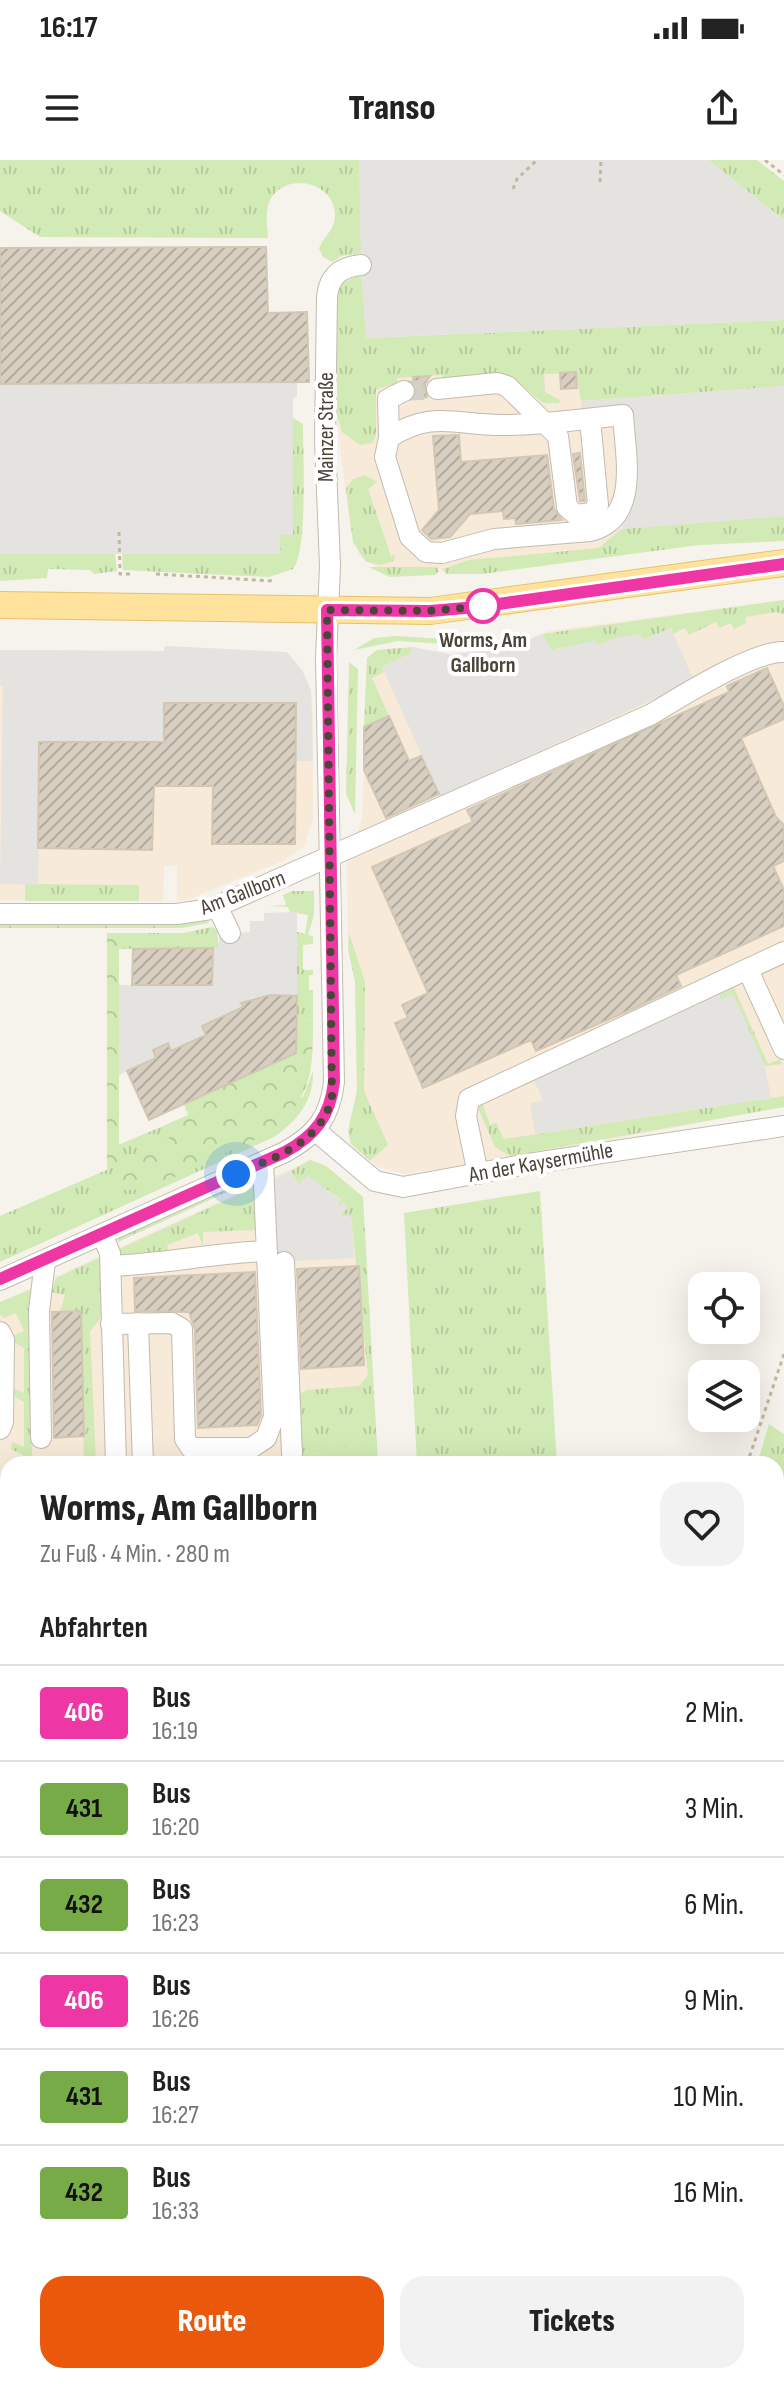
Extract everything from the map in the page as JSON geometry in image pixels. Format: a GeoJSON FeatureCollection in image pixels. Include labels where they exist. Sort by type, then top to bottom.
{"type":"FeatureCollection","features":[{"type":"Feature","properties":{"kind":"main road"},"geometry":{"type":"LineString","coordinates":[[0,605],[430,611],[784,563]]}},
{"type":"Feature","properties":{"kind":"street","name":"Mainzer Straße"},"geometry":{"type":"LineString","coordinates":[[327,610],[327,290],[340,271],[361,265]]}},
{"type":"Feature","properties":{"kind":"street"},"geometry":{"type":"LineString","coordinates":[[437,389],[502,384],[546,422],[561,445],[569,511],[576,515],[588,515],[596,510],[598,499],[590,419]]}},
{"type":"Feature","properties":{"kind":"street"},"geometry":{"type":"LineString","coordinates":[[389,438],[411,424],[463,420],[501,426],[623,415],[627,495],[609,522],[590,531],[494,539],[442,553],[426,552],[410,537],[385,457],[389,438],[388,399],[404,391]]}},
{"type":"Feature","properties":{"kind":"street"},"geometry":{"type":"LineString","coordinates":[[0,1280],[274,1164],[316,1131],[329,1109],[334,1082],[327,610]]}},
{"type":"Feature","properties":{"kind":"street","name":"Am Gallborn"},"geometry":{"type":"LineString","coordinates":[[0,914],[188,913],[217,906],[652,714],[730,672],[775,652],[784,652]]}},
{"type":"Feature","properties":{"kind":"street"},"geometry":{"type":"LineString","coordinates":[[217,906],[230,933]]}},
{"type":"Feature","properties":{"kind":"street"},"geometry":{"type":"LineString","coordinates":[[478,1174],[466,1116],[469,1099],[784,952]]}},
{"type":"Feature","properties":{"kind":"street"},"geometry":{"type":"LineString","coordinates":[[748,970],[784,1049]]}},
{"type":"Feature","properties":{"kind":"street","name":"An der Kaysermühle"},"geometry":{"type":"LineString","coordinates":[[316,1131],[368,1176],[383,1184],[413,1186],[784,1126]]}},
{"type":"Feature","properties":{"kind":"street"},"geometry":{"type":"LineString","coordinates":[[185,1439],[195,1450],[251,1448],[266,1438],[272,1428],[276,1256],[274,1164]]}},
{"type":"Feature","properties":{"kind":"street"},"geometry":{"type":"LineString","coordinates":[[102,1235],[111,1266],[116,1456]]}},
{"type":"Feature","properties":{"kind":"street"},"geometry":{"type":"LineString","coordinates":[[111,1266],[181,1262],[206,1253],[276,1256]]}},
{"type":"Feature","properties":{"kind":"street"},"geometry":{"type":"LineString","coordinates":[[276,1256],[292,1454]]}},
{"type":"Feature","properties":{"kind":"street"},"geometry":{"type":"LineString","coordinates":[[41,1438],[39,1311],[45,1261]]}},
{"type":"Feature","properties":{"kind":"street"},"geometry":{"type":"LineString","coordinates":[[138,1323],[143,1456]]}},
{"type":"Feature","properties":{"kind":"street"},"geometry":{"type":"LineString","coordinates":[[111,1324],[176,1323],[182,1329],[186,1456]]}},
{"type":"Feature","properties":{"kind":"street"},"geometry":{"type":"LineString","coordinates":[[0,1332],[4,1340],[3,1422],[0,1429]]}},
{"type":"Feature","properties":{"kind":"path"},"geometry":{"type":"LineString","coordinates":[[513,189],[517,179],[537,160]]}},
{"type":"Feature","properties":{"kind":"path"},"geometry":{"type":"LineString","coordinates":[[600,182],[601,160]]}},
{"type":"Feature","properties":{"kind":"path"},"geometry":{"type":"LineString","coordinates":[[765,160],[784,175]]}},
{"type":"Feature","properties":{"kind":"path"},"geometry":{"type":"LineString","coordinates":[[119,532],[120,574],[130,574]]}},
{"type":"Feature","properties":{"kind":"path"},"geometry":{"type":"LineString","coordinates":[[156,574],[274,581]]}},
{"type":"Feature","properties":{"kind":"path"},"geometry":{"type":"LineString","coordinates":[[750,1456],[784,1354]]}},
{"type":"Feature","properties":{"kind":"shaded area"},"geometry":{"type":"Polygon","coordinates":[[[359,160],[708,160],[784,220],[784,320],[366,338],[361,276],[359,160]]]}},
{"type":"Feature","properties":{"kind":"shaded area"},"geometry":{"type":"Polygon","coordinates":[[[784,328],[784,530],[494,566],[383,572],[359,555],[350,528],[337,421],[336,348],[784,328]]]}},
{"type":"Feature","properties":{"kind":"shaded area"},"geometry":{"type":"Polygon","coordinates":[[[297,383],[297,397],[293,398],[293,535],[280,535],[280,554],[0,554],[0,384],[297,383]]]}},
{"type":"Feature","properties":{"kind":"shaded area"},"geometry":{"type":"Polygon","coordinates":[[[784,386],[784,516],[621,529],[629,508],[623,411],[582,413],[581,401],[784,386]]]}},
{"type":"Feature","properties":{"kind":"shaded area"},"geometry":{"type":"Polygon","coordinates":[[[784,600],[784,1107],[528,1155],[404,1174],[378,1167],[351,1144],[348,1131],[357,1091],[355,982],[348,949],[347,861],[362,819],[364,770],[386,818],[439,796],[422,756],[409,761],[389,717],[364,727],[367,658],[377,650],[399,648],[449,654],[506,649],[549,631],[784,600]]]}},
{"type":"Feature","properties":{"kind":"shaded area"},"geometry":{"type":"Polygon","coordinates":[[[671,628],[694,681],[440,796],[382,667],[411,653],[413,647],[449,654],[506,649],[542,634],[552,651],[595,640],[598,645],[618,637],[640,634],[643,640],[671,628]]]}},
{"type":"Feature","properties":{"kind":"shaded area"},"geometry":{"type":"Polygon","coordinates":[[[165,646],[287,652],[302,670],[311,690],[313,717],[313,820],[304,846],[285,860],[187,900],[177,901],[177,866],[164,866],[163,901],[0,900],[0,650],[164,651],[165,646]]]}},
{"type":"Feature","properties":{"kind":"shaded area"},"geometry":{"type":"Polygon","coordinates":[[[165,646],[287,652],[302,670],[311,690],[313,761],[296,761],[295,703],[165,703],[164,742],[40,742],[38,885],[0,884],[3,686],[0,685],[0,650],[164,651],[165,646]]]}},
{"type":"Feature","properties":{"kind":"shaded area"},"geometry":{"type":"Polygon","coordinates":[[[297,912],[297,996],[257,1001],[254,997],[242,1003],[243,1008],[206,1035],[171,1051],[167,1044],[153,1050],[156,1058],[119,1075],[119,985],[212,985],[213,948],[219,948],[219,934],[250,932],[250,921],[264,921],[264,913],[297,912]]]}},
{"type":"Feature","properties":{"kind":"shaded area"},"geometry":{"type":"Polygon","coordinates":[[[733,994],[765,1066],[771,1098],[535,1134],[530,1103],[543,1101],[534,1080],[719,995],[721,1000],[733,994]]]}},
{"type":"Feature","properties":{"kind":"shaded area"},"geometry":{"type":"Polygon","coordinates":[[[310,1160],[326,1166],[362,1196],[378,1456],[0,1456],[0,1302],[310,1160]]]}},
{"type":"Feature","properties":{"kind":"shaded area"},"geometry":{"type":"Polygon","coordinates":[[[291,1171],[299,1185],[307,1175],[341,1200],[336,1208],[344,1202],[348,1208],[338,1216],[351,1216],[354,1258],[275,1262],[271,1180],[291,1171]]]}},
{"type":"Feature","properties":{"kind":"green space"},"geometry":{"type":"Polygon","coordinates":[[[0,160],[359,160],[364,253],[342,256],[332,262],[323,257],[319,248],[334,224],[333,203],[318,187],[297,183],[286,185],[270,200],[268,238],[40,237],[0,211],[0,160]]]}},
{"type":"Feature","properties":{"kind":"green space"},"geometry":{"type":"Polygon","coordinates":[[[708,160],[757,160],[784,181],[784,220],[708,160]]]}},
{"type":"Feature","properties":{"kind":"green space"},"geometry":{"type":"Polygon","coordinates":[[[357,276],[365,277],[367,338],[784,320],[784,386],[581,401],[576,373],[544,374],[545,392],[560,400],[559,403],[543,403],[515,380],[443,381],[442,375],[397,378],[397,384],[376,389],[376,436],[372,443],[360,445],[342,432],[336,412],[336,297],[340,284],[357,276]]]}},
{"type":"Feature","properties":{"kind":"green space"},"geometry":{"type":"Polygon","coordinates":[[[293,418],[303,424],[304,478],[301,543],[293,569],[269,577],[123,570],[122,554],[280,554],[280,535],[293,534],[293,418]]]}},
{"type":"Feature","properties":{"kind":"green space"},"geometry":{"type":"Polygon","coordinates":[[[365,475],[377,482],[368,489],[391,556],[395,555],[394,561],[380,565],[366,562],[353,542],[346,488],[353,479],[365,475]]]}},
{"type":"Feature","properties":{"kind":"green space"},"geometry":{"type":"Polygon","coordinates":[[[784,516],[784,541],[699,545],[482,574],[447,574],[442,569],[469,560],[599,548],[621,529],[784,516]]]}},
{"type":"Feature","properties":{"kind":"green space"},"geometry":{"type":"Polygon","coordinates":[[[0,554],[115,554],[117,571],[94,574],[90,570],[48,569],[47,578],[0,581],[0,554]]]}},
{"type":"Feature","properties":{"kind":"green space"},"geometry":{"type":"Polygon","coordinates":[[[368,567],[437,567],[439,571],[435,575],[390,577],[368,567]]]}},
{"type":"Feature","properties":{"kind":"green space"},"geometry":{"type":"Polygon","coordinates":[[[784,600],[784,614],[776,612],[745,617],[746,623],[734,629],[731,623],[719,628],[716,622],[689,635],[685,628],[673,634],[671,628],[643,640],[639,634],[602,644],[552,651],[542,634],[784,600]]]}},
{"type":"Feature","properties":{"kind":"green space"},"geometry":{"type":"Polygon","coordinates":[[[397,636],[460,640],[460,645],[398,641],[354,650],[374,638],[397,636]]]}},
{"type":"Feature","properties":{"kind":"green space"},"geometry":{"type":"Polygon","coordinates":[[[413,647],[411,653],[382,667],[384,672],[372,678],[389,716],[364,727],[367,658],[377,650],[413,647]]]}},
{"type":"Feature","properties":{"kind":"green space"},"geometry":{"type":"Polygon","coordinates":[[[349,662],[358,669],[355,814],[346,794],[349,662]]]}},
{"type":"Feature","properties":{"kind":"green space"},"geometry":{"type":"Polygon","coordinates":[[[25,884],[139,885],[139,901],[25,901],[25,884]]]}},
{"type":"Feature","properties":{"kind":"green space"},"geometry":{"type":"Polygon","coordinates":[[[292,891],[314,891],[314,915],[308,935],[313,936],[313,944],[303,945],[303,970],[313,970],[313,975],[309,975],[309,990],[313,990],[313,1019],[297,1020],[297,932],[305,934],[308,915],[290,912],[288,907],[269,906],[286,905],[283,895],[292,891]]]}},
{"type":"Feature","properties":{"kind":"green space"},"geometry":{"type":"Polygon","coordinates":[[[207,918],[209,923],[182,928],[0,928],[0,922],[207,918]]]}},
{"type":"Feature","properties":{"kind":"green space"},"geometry":{"type":"Polygon","coordinates":[[[212,927],[217,930],[219,948],[119,949],[119,933],[183,933],[212,927]]]}},
{"type":"Feature","properties":{"kind":"green space"},"geometry":{"type":"Polygon","coordinates":[[[107,933],[119,933],[119,1164],[170,1141],[163,1126],[188,1115],[184,1104],[296,1053],[297,1020],[313,1019],[308,1082],[285,1119],[271,1132],[149,1189],[122,1190],[116,1180],[118,1165],[107,1170],[107,933]]]}},
{"type":"Feature","properties":{"kind":"green space"},"geometry":{"type":"Polygon","coordinates":[[[349,933],[365,982],[364,1091],[388,1145],[370,1161],[351,1144],[348,1131],[357,1091],[355,982],[348,949],[349,933]]]}},
{"type":"Feature","properties":{"kind":"green space"},"geometry":{"type":"Polygon","coordinates":[[[734,988],[768,1064],[780,1059],[782,1064],[751,1068],[762,1060],[733,995],[721,1000],[719,995],[734,988]]]}},
{"type":"Feature","properties":{"kind":"green space"},"geometry":{"type":"Polygon","coordinates":[[[313,1071],[307,1101],[290,1124],[274,1137],[0,1262],[0,1216],[118,1165],[118,1145],[163,1126],[170,1141],[303,1097],[313,1071]]]}},
{"type":"Feature","properties":{"kind":"green space"},"geometry":{"type":"Polygon","coordinates":[[[784,1096],[784,1107],[510,1156],[495,1147],[478,1108],[482,1102],[490,1125],[496,1123],[504,1139],[784,1096]]]}},
{"type":"Feature","properties":{"kind":"green space"},"geometry":{"type":"Polygon","coordinates":[[[310,1160],[326,1166],[363,1197],[377,1445],[327,1448],[327,1453],[296,1454],[298,1395],[307,1390],[359,1386],[368,1375],[351,1217],[339,1217],[348,1207],[334,1210],[341,1199],[307,1176],[299,1186],[291,1171],[310,1160]]]}},
{"type":"Feature","properties":{"kind":"green space"},"geometry":{"type":"Polygon","coordinates":[[[246,1179],[249,1182],[118,1242],[118,1238],[246,1179]]]}},
{"type":"Feature","properties":{"kind":"green space"},"geometry":{"type":"Polygon","coordinates":[[[255,1187],[258,1230],[203,1232],[203,1246],[198,1233],[167,1245],[171,1257],[119,1259],[119,1249],[255,1187]]]}},
{"type":"Feature","properties":{"kind":"green space"},"geometry":{"type":"Polygon","coordinates":[[[540,1191],[557,1456],[417,1456],[404,1213],[540,1191]]]}},
{"type":"Feature","properties":{"kind":"green space"},"geometry":{"type":"Polygon","coordinates":[[[101,1257],[104,1314],[90,1331],[96,1456],[84,1456],[81,1312],[60,1312],[65,1295],[51,1292],[56,1278],[101,1257]]]}},
{"type":"Feature","properties":{"kind":"green space"},"geometry":{"type":"Polygon","coordinates":[[[30,1290],[32,1456],[24,1456],[11,1449],[12,1442],[24,1447],[24,1402],[12,1395],[12,1388],[24,1393],[24,1348],[12,1341],[12,1336],[24,1331],[16,1313],[4,1318],[0,1315],[0,1302],[30,1290]]]}},
{"type":"Feature","properties":{"kind":"green space"},"geometry":{"type":"Polygon","coordinates":[[[769,1424],[784,1434],[784,1456],[759,1456],[769,1424]]]}},
{"type":"Feature","properties":{"kind":"green space"},"geometry":{"type":"Polygon","coordinates":[[[377,1445],[378,1456],[296,1456],[326,1453],[326,1448],[377,1445]]]}},
{"type":"Feature","properties":{"kind":"building"},"geometry":{"type":"Polygon","coordinates":[[[266,247],[268,313],[307,312],[309,382],[0,384],[0,248],[266,247]]]}},
{"type":"Feature","properties":{"kind":"building"},"geometry":{"type":"Polygon","coordinates":[[[576,372],[577,388],[561,389],[560,373],[576,372]]]}},
{"type":"Feature","properties":{"kind":"building"},"geometry":{"type":"Polygon","coordinates":[[[430,376],[425,384],[427,397],[415,398],[413,377],[430,376]]]}},
{"type":"Feature","properties":{"kind":"building"},"geometry":{"type":"Polygon","coordinates":[[[459,435],[461,462],[547,455],[554,509],[562,520],[516,524],[515,518],[504,519],[503,511],[470,514],[450,537],[431,539],[422,530],[439,510],[433,436],[459,435]]]}},
{"type":"Feature","properties":{"kind":"building"},"geometry":{"type":"Polygon","coordinates":[[[580,453],[585,501],[580,501],[573,454],[580,453]]]}},
{"type":"Feature","properties":{"kind":"building"},"geometry":{"type":"Polygon","coordinates":[[[767,668],[784,706],[784,719],[741,738],[776,817],[784,825],[784,861],[773,866],[784,890],[784,926],[676,975],[681,986],[628,1011],[536,1051],[531,1040],[423,1088],[395,1023],[408,1018],[402,1005],[428,993],[372,867],[473,822],[467,810],[729,692],[727,686],[767,668]]]}},
{"type":"Feature","properties":{"kind":"building"},"geometry":{"type":"Polygon","coordinates":[[[164,703],[296,703],[295,844],[212,844],[213,786],[154,786],[152,850],[38,848],[39,742],[164,742],[164,703]]]}},
{"type":"Feature","properties":{"kind":"building"},"geometry":{"type":"Polygon","coordinates":[[[389,716],[409,761],[421,756],[439,794],[386,818],[364,770],[364,727],[389,716]]]}},
{"type":"Feature","properties":{"kind":"building"},"geometry":{"type":"Polygon","coordinates":[[[213,948],[212,985],[132,985],[133,949],[213,948]]]}},
{"type":"Feature","properties":{"kind":"building"},"geometry":{"type":"Polygon","coordinates":[[[270,995],[297,996],[296,1053],[149,1120],[127,1071],[156,1058],[153,1050],[168,1043],[171,1051],[206,1035],[202,1026],[243,1007],[241,1003],[270,995]]]}},
{"type":"Feature","properties":{"kind":"building"},"geometry":{"type":"Polygon","coordinates":[[[359,1266],[364,1365],[301,1369],[297,1269],[359,1266]]]}},
{"type":"Feature","properties":{"kind":"building"},"geometry":{"type":"Polygon","coordinates":[[[255,1272],[261,1415],[257,1425],[198,1428],[195,1329],[189,1312],[135,1311],[134,1278],[255,1272]]]}},
{"type":"Feature","properties":{"kind":"building"},"geometry":{"type":"Polygon","coordinates":[[[81,1311],[84,1436],[54,1438],[52,1312],[81,1311]]]}},
{"type":"Feature","properties":{"kind":"tunnel"},"geometry":{"type":"LineString","coordinates":[[404,391],[437,389]]}},
{"type":"Feature","properties":{"kind":"bus line","name":"406"},"geometry":{"type":"LineString","coordinates":[[0,1279],[285,1152],[316,1131],[326,1116],[334,1082],[327,610],[430,611],[477,607],[784,564]]}},
{"type":"Feature","properties":{"kind":"place","name":"Worms, Am Gallborn"},"geometry":{"type":"Point","coordinates":[483,606]}},
{"type":"Feature","properties":{"kind":"route"},"geometry":{"type":"LineString","coordinates":[[236,1174],[302,1143],[322,1123],[332,1098],[327,610],[430,611],[483,606]]}}]}
